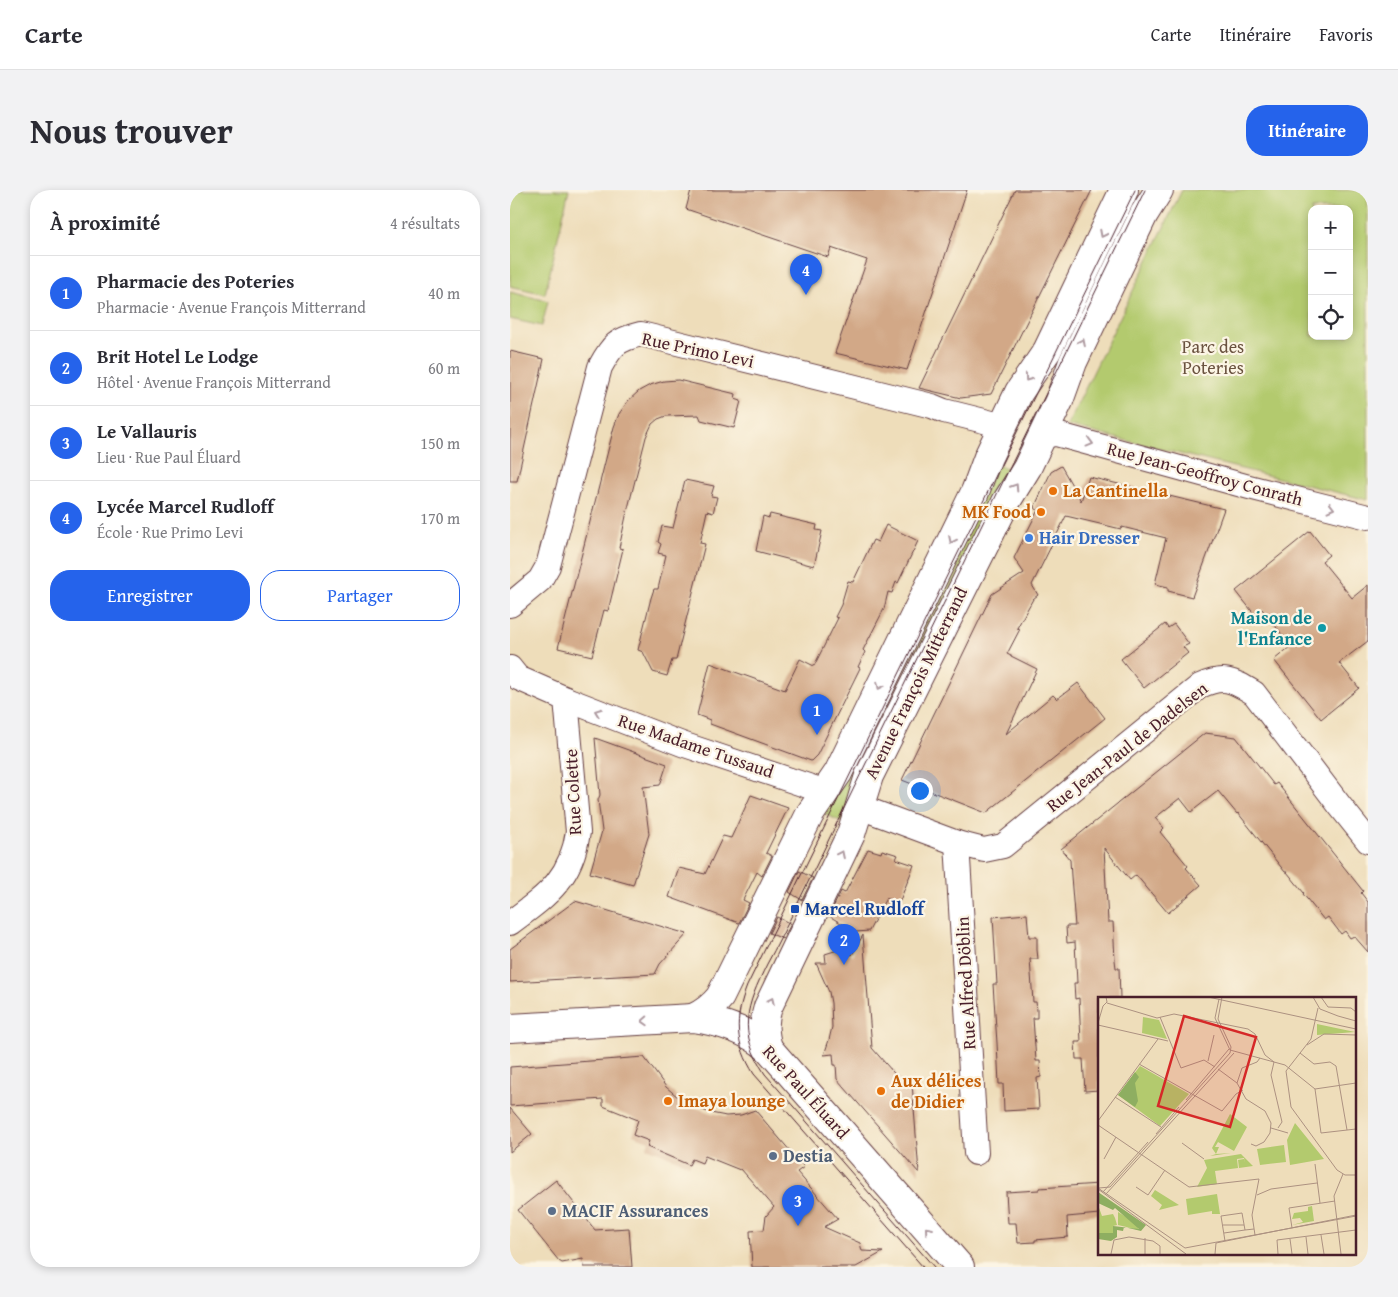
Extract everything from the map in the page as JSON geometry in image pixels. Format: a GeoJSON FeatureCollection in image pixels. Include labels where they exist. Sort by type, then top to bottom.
{"type":"FeatureCollection","features":[{"type":"Feature","properties":{"kind":"street","name":"Avenue François Mitterrand"},"geometry":{"type":"LineString","coordinates":[[693,1018],[713,1006],[726,987],[810,814],[838,773],[976,492],[988,457],[1023,386],[1047,351],[1124,190]]}},
{"type":"Feature","properties":{"kind":"street","name":"Avenue François Mitterrand"},"geometry":{"type":"LineString","coordinates":[[768,1048],[764,1028],[768,1007],[851,834],[869,776],[1001,511],[1027,468],[1043,436],[1059,401],[1072,362],[1144,214],[1159,190]]}},
{"type":"Feature","properties":{"kind":"street","name":"Rue Primo Levi"},"geometry":{"type":"LineString","coordinates":[[510,605],[540,580],[548,566],[600,367],[609,350],[617,342],[625,338],[641,334],[887,394],[1004,426]]}},
{"type":"Feature","properties":{"kind":"street"},"geometry":{"type":"LineString","coordinates":[[1004,426],[1043,436]]}},
{"type":"Feature","properties":{"kind":"street","name":"Rue Jean-Geoffroy Conrath"},"geometry":{"type":"LineString","coordinates":[[1043,436],[1056,434],[1249,487],[1368,517]]}},
{"type":"Feature","properties":{"kind":"street"},"geometry":{"type":"LineString","coordinates":[[510,668],[518,678],[566,699]]}},
{"type":"Feature","properties":{"kind":"street","name":"Rue Jean-Paul de Dadelsen"},"geometry":{"type":"LineString","coordinates":[[860,807],[957,843],[984,850],[1003,846],[1200,686],[1210,681],[1222,679],[1236,682],[1254,693],[1368,841]]}},
{"type":"Feature","properties":{"kind":"street","name":"Rue Madame Tussaud"},"geometry":{"type":"LineString","coordinates":[[566,699],[682,744],[826,792]]}},
{"type":"Feature","properties":{"kind":"street","name":"Rue Colette"},"geometry":{"type":"LineString","coordinates":[[510,923],[551,891],[564,874],[572,858],[576,843],[578,818],[566,699]]}},
{"type":"Feature","properties":{"kind":"street","name":"Rue Alfred Döblin"},"geometry":{"type":"LineString","coordinates":[[957,843],[976,1153]]}},
{"type":"Feature","properties":{"kind":"street","name":"Rue Paul Éluard"},"geometry":{"type":"LineString","coordinates":[[510,1028],[693,1018],[723,1024],[753,1037],[768,1048],[960,1267]]}},
{"type":"Feature","properties":{"kind":"green space"},"geometry":{"type":"Polygon","coordinates":[[[510,190],[569,190],[545,294],[510,286],[510,190]]]}},
{"type":"Feature","properties":{"kind":"green space","name":"Parc des Poteries"},"geometry":{"type":"Polygon","coordinates":[[[1182,190],[1368,190],[1368,500],[1067,426],[1182,190]]]}},
{"type":"Feature","properties":{"kind":"green space"},"geometry":{"type":"Polygon","coordinates":[[[510,292],[548,301],[542,326],[510,319],[510,292]]]}},
{"type":"Feature","properties":{"kind":"green space"},"geometry":{"type":"Polygon","coordinates":[[[993,464],[1018,471],[849,825],[818,811],[993,464]]]}},
{"type":"Feature","properties":{"kind":"building"},"geometry":{"type":"Polygon","coordinates":[[[691,190],[967,190],[907,370],[835,353],[867,260],[831,248],[828,257],[686,209],[691,190]]]}},
{"type":"Feature","properties":{"kind":"building"},"geometry":{"type":"Polygon","coordinates":[[[1015,190],[1092,190],[991,394],[961,398],[919,388],[1015,190]]]}},
{"type":"Feature","properties":{"kind":"building"},"geometry":{"type":"Polygon","coordinates":[[[510,351],[544,359],[517,481],[510,481],[510,351]]]}},
{"type":"Feature","properties":{"kind":"building"},"geometry":{"type":"Polygon","coordinates":[[[678,380],[736,394],[735,399],[741,401],[734,428],[701,420],[699,415],[666,416],[652,424],[646,437],[626,516],[619,548],[623,549],[608,611],[604,610],[592,656],[558,648],[614,427],[619,414],[628,401],[639,391],[664,381],[678,380]]]}},
{"type":"Feature","properties":{"kind":"building"},"geometry":{"type":"Polygon","coordinates":[[[1061,466],[1081,501],[1089,477],[1224,509],[1192,597],[1168,591],[1168,587],[1155,584],[1166,538],[1066,516],[1032,585],[1038,595],[1033,599],[1017,628],[1020,629],[1007,654],[1037,669],[1006,734],[1053,695],[1057,699],[1078,683],[1105,718],[986,813],[902,780],[992,594],[1024,573],[1014,558],[1038,510],[1034,508],[1051,472],[1061,466]]]}},
{"type":"Feature","properties":{"kind":"building"},"geometry":{"type":"Polygon","coordinates":[[[685,480],[714,486],[711,496],[717,497],[713,513],[707,511],[700,543],[705,544],[676,660],[672,660],[667,676],[653,672],[643,652],[638,650],[651,598],[654,589],[658,589],[666,555],[658,553],[661,544],[658,542],[662,526],[673,528],[685,480]]]}},
{"type":"Feature","properties":{"kind":"building"},"geometry":{"type":"Polygon","coordinates":[[[770,514],[817,525],[816,530],[822,531],[814,566],[756,551],[763,516],[769,518],[770,514]]]}},
{"type":"Feature","properties":{"kind":"building"},"geometry":{"type":"Polygon","coordinates":[[[886,525],[918,541],[898,583],[896,582],[892,593],[888,592],[884,609],[863,650],[865,652],[858,667],[860,668],[817,755],[811,761],[710,724],[710,720],[697,715],[710,663],[785,690],[800,659],[814,666],[838,618],[835,617],[841,605],[848,581],[853,582],[873,540],[878,542],[886,525]]]}},
{"type":"Feature","properties":{"kind":"building","name":"Maison de l'Enfance"},"geometry":{"type":"Polygon","coordinates":[[[1310,531],[1329,555],[1322,561],[1352,598],[1368,585],[1368,641],[1339,663],[1359,688],[1321,719],[1274,660],[1291,646],[1262,609],[1255,615],[1236,591],[1310,531]]]}},
{"type":"Feature","properties":{"kind":"building"},"geometry":{"type":"Polygon","coordinates":[[[1165,624],[1168,628],[1174,624],[1189,644],[1183,647],[1188,653],[1144,688],[1121,659],[1165,624]]]}},
{"type":"Feature","properties":{"kind":"building"},"geometry":{"type":"Polygon","coordinates":[[[1205,733],[1236,737],[1274,785],[1277,783],[1363,891],[1361,893],[1368,902],[1368,952],[1354,936],[1350,938],[1345,931],[1341,934],[1328,917],[1324,920],[1287,872],[1285,872],[1218,791],[1191,812],[1180,798],[1155,818],[1164,828],[1160,832],[1201,885],[1168,913],[1136,875],[1130,880],[1104,848],[1108,922],[1113,922],[1116,968],[1119,968],[1120,997],[1098,997],[1098,1090],[1085,1091],[1083,1059],[1076,1059],[1075,1042],[1081,1042],[1079,998],[1075,999],[1074,983],[1077,983],[1075,942],[1067,943],[1066,926],[1075,926],[1070,860],[1061,849],[1205,733]]]}},
{"type":"Feature","properties":{"kind":"building"},"geometry":{"type":"Polygon","coordinates":[[[595,738],[667,764],[660,785],[643,787],[649,834],[633,885],[590,873],[602,831],[598,800],[600,795],[595,738]]]}},
{"type":"Feature","properties":{"kind":"building"},"geometry":{"type":"Polygon","coordinates":[[[751,795],[788,808],[766,853],[772,856],[762,876],[757,872],[743,900],[749,903],[739,923],[669,897],[679,868],[705,874],[723,836],[731,838],[751,795]]]}},
{"type":"Feature","properties":{"kind":"building"},"geometry":{"type":"Polygon","coordinates":[[[868,849],[881,853],[882,850],[898,855],[896,859],[914,865],[899,903],[886,898],[869,931],[856,932],[829,916],[841,891],[845,893],[868,849]]]}},
{"type":"Feature","properties":{"kind":"building"},"geometry":{"type":"Polygon","coordinates":[[[799,871],[813,878],[802,900],[789,892],[799,871]]]}},
{"type":"Feature","properties":{"kind":"building"},"geometry":{"type":"Polygon","coordinates":[[[575,901],[687,934],[660,964],[655,974],[510,982],[510,949],[575,901]]]}},
{"type":"Feature","properties":{"kind":"building"},"geometry":{"type":"Polygon","coordinates":[[[1027,914],[1029,937],[1037,937],[1038,959],[1030,959],[1033,1002],[1036,1002],[1037,1010],[1037,1018],[1033,1018],[1036,1061],[1040,1061],[1041,1077],[1037,1078],[1039,1109],[1004,1111],[1003,1084],[999,1084],[993,984],[997,984],[993,917],[1027,914]]]}},
{"type":"Feature","properties":{"kind":"building"},"geometry":{"type":"Polygon","coordinates":[[[777,917],[791,924],[783,939],[769,933],[777,917]]]}},
{"type":"Feature","properties":{"kind":"building"},"geometry":{"type":"Polygon","coordinates":[[[863,935],[872,1048],[906,1087],[912,1083],[919,1173],[837,1079],[833,1054],[824,1055],[832,1027],[831,1003],[829,992],[816,963],[826,963],[825,954],[841,949],[852,955],[863,935]]]}},
{"type":"Feature","properties":{"kind":"building"},"geometry":{"type":"Polygon","coordinates":[[[644,1057],[666,1087],[678,1097],[697,1108],[726,1116],[741,1115],[755,1110],[804,1167],[797,1172],[838,1219],[824,1227],[860,1243],[862,1251],[883,1252],[856,1267],[752,1267],[750,1231],[764,1230],[766,1216],[774,1207],[741,1169],[705,1156],[702,1163],[692,1159],[689,1165],[647,1147],[649,1141],[633,1135],[638,1120],[603,1106],[603,1099],[510,1106],[510,1067],[644,1057]]]}},
{"type":"Feature","properties":{"kind":"building"},"geometry":{"type":"Polygon","coordinates":[[[510,1108],[532,1134],[510,1152],[510,1108]]]}},
{"type":"Feature","properties":{"kind":"building"},"geometry":{"type":"Polygon","coordinates":[[[556,1180],[595,1230],[629,1228],[632,1267],[584,1267],[583,1259],[562,1263],[559,1261],[518,1210],[556,1180]]]}},
{"type":"Feature","properties":{"kind":"building"},"geometry":{"type":"Polygon","coordinates":[[[1098,1184],[1098,1214],[1067,1217],[1068,1237],[1018,1243],[1016,1223],[1008,1223],[1006,1192],[1039,1190],[1039,1188],[1098,1184]]]}},
{"type":"Feature","properties":{"kind":"tram line"},"geometry":{"type":"LineString","coordinates":[[923,1267],[754,1074],[740,1042],[738,1031],[740,1009],[747,986],[1135,190]]}},
{"type":"Feature","properties":{"kind":"tram line"},"geometry":{"type":"LineString","coordinates":[[934,1267],[765,1074],[756,1059],[748,1032],[750,1006],[767,964],[1145,190]]}},
{"type":"Feature","properties":{"kind":"place","name":"Lycée Marcel Rudloff"},"geometry":{"type":"Point","coordinates":[806,295]}},
{"type":"Feature","properties":{"kind":"place","name":"La Cantinella"},"geometry":{"type":"Point","coordinates":[1053,491]}},
{"type":"Feature","properties":{"kind":"place","name":"MK Food"},"geometry":{"type":"Point","coordinates":[1041,512]}},
{"type":"Feature","properties":{"kind":"place","name":"Hair Dresser"},"geometry":{"type":"Point","coordinates":[1029,538]}},
{"type":"Feature","properties":{"kind":"place","name":"Maison de l'Enfance"},"geometry":{"type":"Point","coordinates":[1322,628]}},
{"type":"Feature","properties":{"kind":"place","name":"Pharmacie des Poteries"},"geometry":{"type":"Point","coordinates":[817,735]}},
{"type":"Feature","properties":{"kind":"place","name":"Marcel Rudloff"},"geometry":{"type":"Point","coordinates":[795,909]}},
{"type":"Feature","properties":{"kind":"place","name":"Brit Hotel Le Lodge"},"geometry":{"type":"Point","coordinates":[844,965]}},
{"type":"Feature","properties":{"kind":"place","name":"Aux délices de Didier"},"geometry":{"type":"Point","coordinates":[881,1091]}},
{"type":"Feature","properties":{"kind":"place","name":"Imaya lounge"},"geometry":{"type":"Point","coordinates":[668,1101]}},
{"type":"Feature","properties":{"kind":"place","name":"Destia"},"geometry":{"type":"Point","coordinates":[773,1156]}},
{"type":"Feature","properties":{"kind":"place","name":"MACIF Assurances"},"geometry":{"type":"Point","coordinates":[552,1211]}},
{"type":"Feature","properties":{"kind":"place","name":"Le Vallauris"},"geometry":{"type":"Point","coordinates":[798,1226]}}]}
